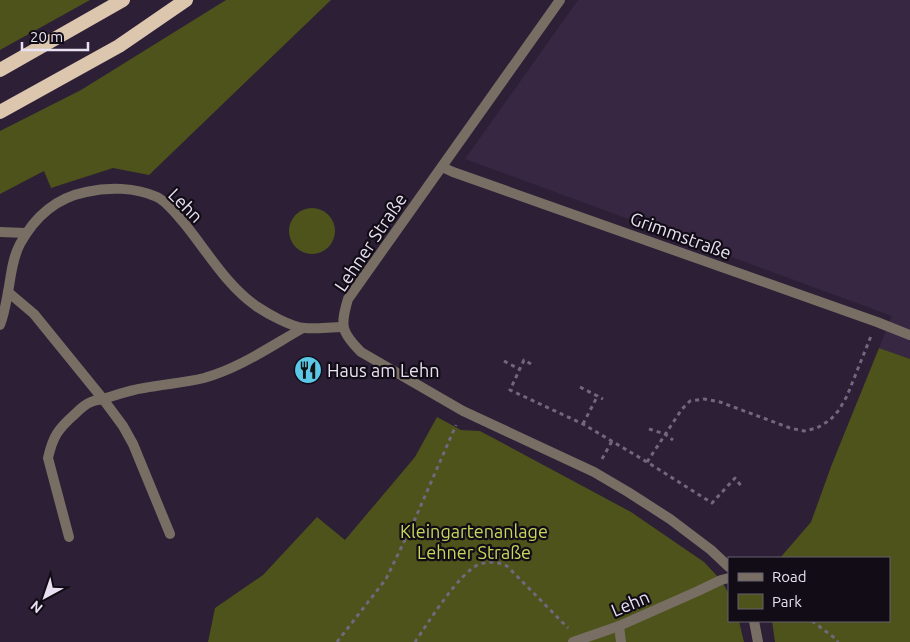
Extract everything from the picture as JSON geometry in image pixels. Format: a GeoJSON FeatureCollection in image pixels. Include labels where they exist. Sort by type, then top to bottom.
{"type":"FeatureCollection","features":[{"type":"Feature","properties":{"kind":"highway"},"geometry":{"type":"LineString","coordinates":[[0,70],[123,0]]}},
{"type":"Feature","properties":{"kind":"highway"},"geometry":{"type":"LineString","coordinates":[[0,112],[119,46],[186,0]]}},
{"type":"Feature","properties":{"kind":"street","name":"Lehner Straße"},"geometry":{"type":"LineString","coordinates":[[343,327],[348,299],[560,0]]}},
{"type":"Feature","properties":{"kind":"street","name":"Grimmstraße"},"geometry":{"type":"LineString","coordinates":[[442,167],[910,335]]}},
{"type":"Feature","properties":{"kind":"street","name":"Lehn"},"geometry":{"type":"LineString","coordinates":[[0,326],[16,252],[26,233],[43,213],[55,204],[83,192],[102,189],[123,189],[158,197],[179,217],[230,282],[243,296],[257,306],[280,320],[303,328],[343,327]]}},
{"type":"Feature","properties":{"kind":"street"},"geometry":{"type":"LineString","coordinates":[[0,232],[26,233]]}},
{"type":"Feature","properties":{"kind":"street"},"geometry":{"type":"LineString","coordinates":[[8,292],[34,314],[123,426],[133,444],[170,534]]}},
{"type":"Feature","properties":{"kind":"street"},"geometry":{"type":"LineString","coordinates":[[343,327],[349,340],[361,352],[463,411],[594,472],[670,519],[711,550],[728,566]]}},
{"type":"Feature","properties":{"kind":"street","name":"Lehn"},"geometry":{"type":"LineString","coordinates":[[69,537],[48,458],[50,446],[60,427],[89,402],[143,388],[177,384],[212,375],[229,369],[264,351],[303,328]]}},
{"type":"Feature","properties":{"kind":"street","name":"Lehn"},"geometry":{"type":"LineString","coordinates":[[576,641],[619,626],[728,578]]}},
{"type":"Feature","properties":{"kind":"street"},"geometry":{"type":"LineString","coordinates":[[754,622],[758,642]]}},
{"type":"Feature","properties":{"kind":"street"},"geometry":{"type":"LineString","coordinates":[[619,626],[621,642]]}},
{"type":"Feature","properties":{"kind":"path"},"geometry":{"type":"LineString","coordinates":[[647,462],[690,401],[704,399],[720,402],[790,428],[804,431],[817,428],[830,420],[847,396],[877,322]]}},
{"type":"Feature","properties":{"kind":"path"},"geometry":{"type":"LineString","coordinates":[[531,364],[524,360],[510,390],[583,424],[712,503],[735,478],[742,487]]}},
{"type":"Feature","properties":{"kind":"path"},"geometry":{"type":"LineString","coordinates":[[504,361],[520,369]]}},
{"type":"Feature","properties":{"kind":"path"},"geometry":{"type":"LineString","coordinates":[[580,387],[603,399]]}},
{"type":"Feature","properties":{"kind":"path"},"geometry":{"type":"LineString","coordinates":[[583,424],[598,395]]}},
{"type":"Feature","properties":{"kind":"path"},"geometry":{"type":"LineString","coordinates":[[337,642],[386,579],[463,411]]}},
{"type":"Feature","properties":{"kind":"path"},"geometry":{"type":"LineString","coordinates":[[649,429],[665,434],[672,440]]}},
{"type":"Feature","properties":{"kind":"path"},"geometry":{"type":"LineString","coordinates":[[415,642],[456,584],[479,564],[491,562],[498,562],[507,566],[576,641]]}},
{"type":"Feature","properties":{"kind":"path"},"geometry":{"type":"LineString","coordinates":[[813,622],[838,642]]}},
{"type":"Feature","properties":{"kind":"shaded area"},"geometry":{"type":"Polygon","coordinates":[[[578,0],[910,0],[910,359],[879,348],[892,316],[465,159],[578,0]]]}},
{"type":"Feature","properties":{"kind":"green space"},"geometry":{"type":"Polygon","coordinates":[[[0,0],[90,0],[0,50],[0,0]]]}},
{"type":"Feature","properties":{"kind":"green space"},"geometry":{"type":"Polygon","coordinates":[[[226,0],[331,0],[149,175],[113,168],[51,188],[44,171],[0,194],[0,131],[81,90],[226,0]]]}},
{"type":"Feature","properties":{"kind":"green space"},"geometry":{"type":"Polygon","coordinates":[[[312,208],[325,212],[331,218],[335,231],[331,244],[325,250],[312,254],[299,250],[293,244],[289,231],[293,218],[299,212],[312,208]]]}},
{"type":"Feature","properties":{"kind":"green space"},"geometry":{"type":"Polygon","coordinates":[[[879,348],[910,359],[910,642],[775,642],[772,622],[890,622],[890,557],[781,557],[811,522],[832,464],[879,348]]]}},
{"type":"Feature","properties":{"kind":"green space","name":"Kleingartenanlage Lehner Straße"},"geometry":{"type":"Polygon","coordinates":[[[437,417],[461,430],[480,431],[631,512],[704,562],[721,580],[728,592],[728,622],[739,622],[744,642],[208,642],[215,608],[263,575],[317,517],[345,540],[415,457],[437,417]]]}},
{"type":"Feature","properties":{"kind":"place","name":"Haus am Lehn"},"geometry":{"type":"Point","coordinates":[308,370]}}]}
